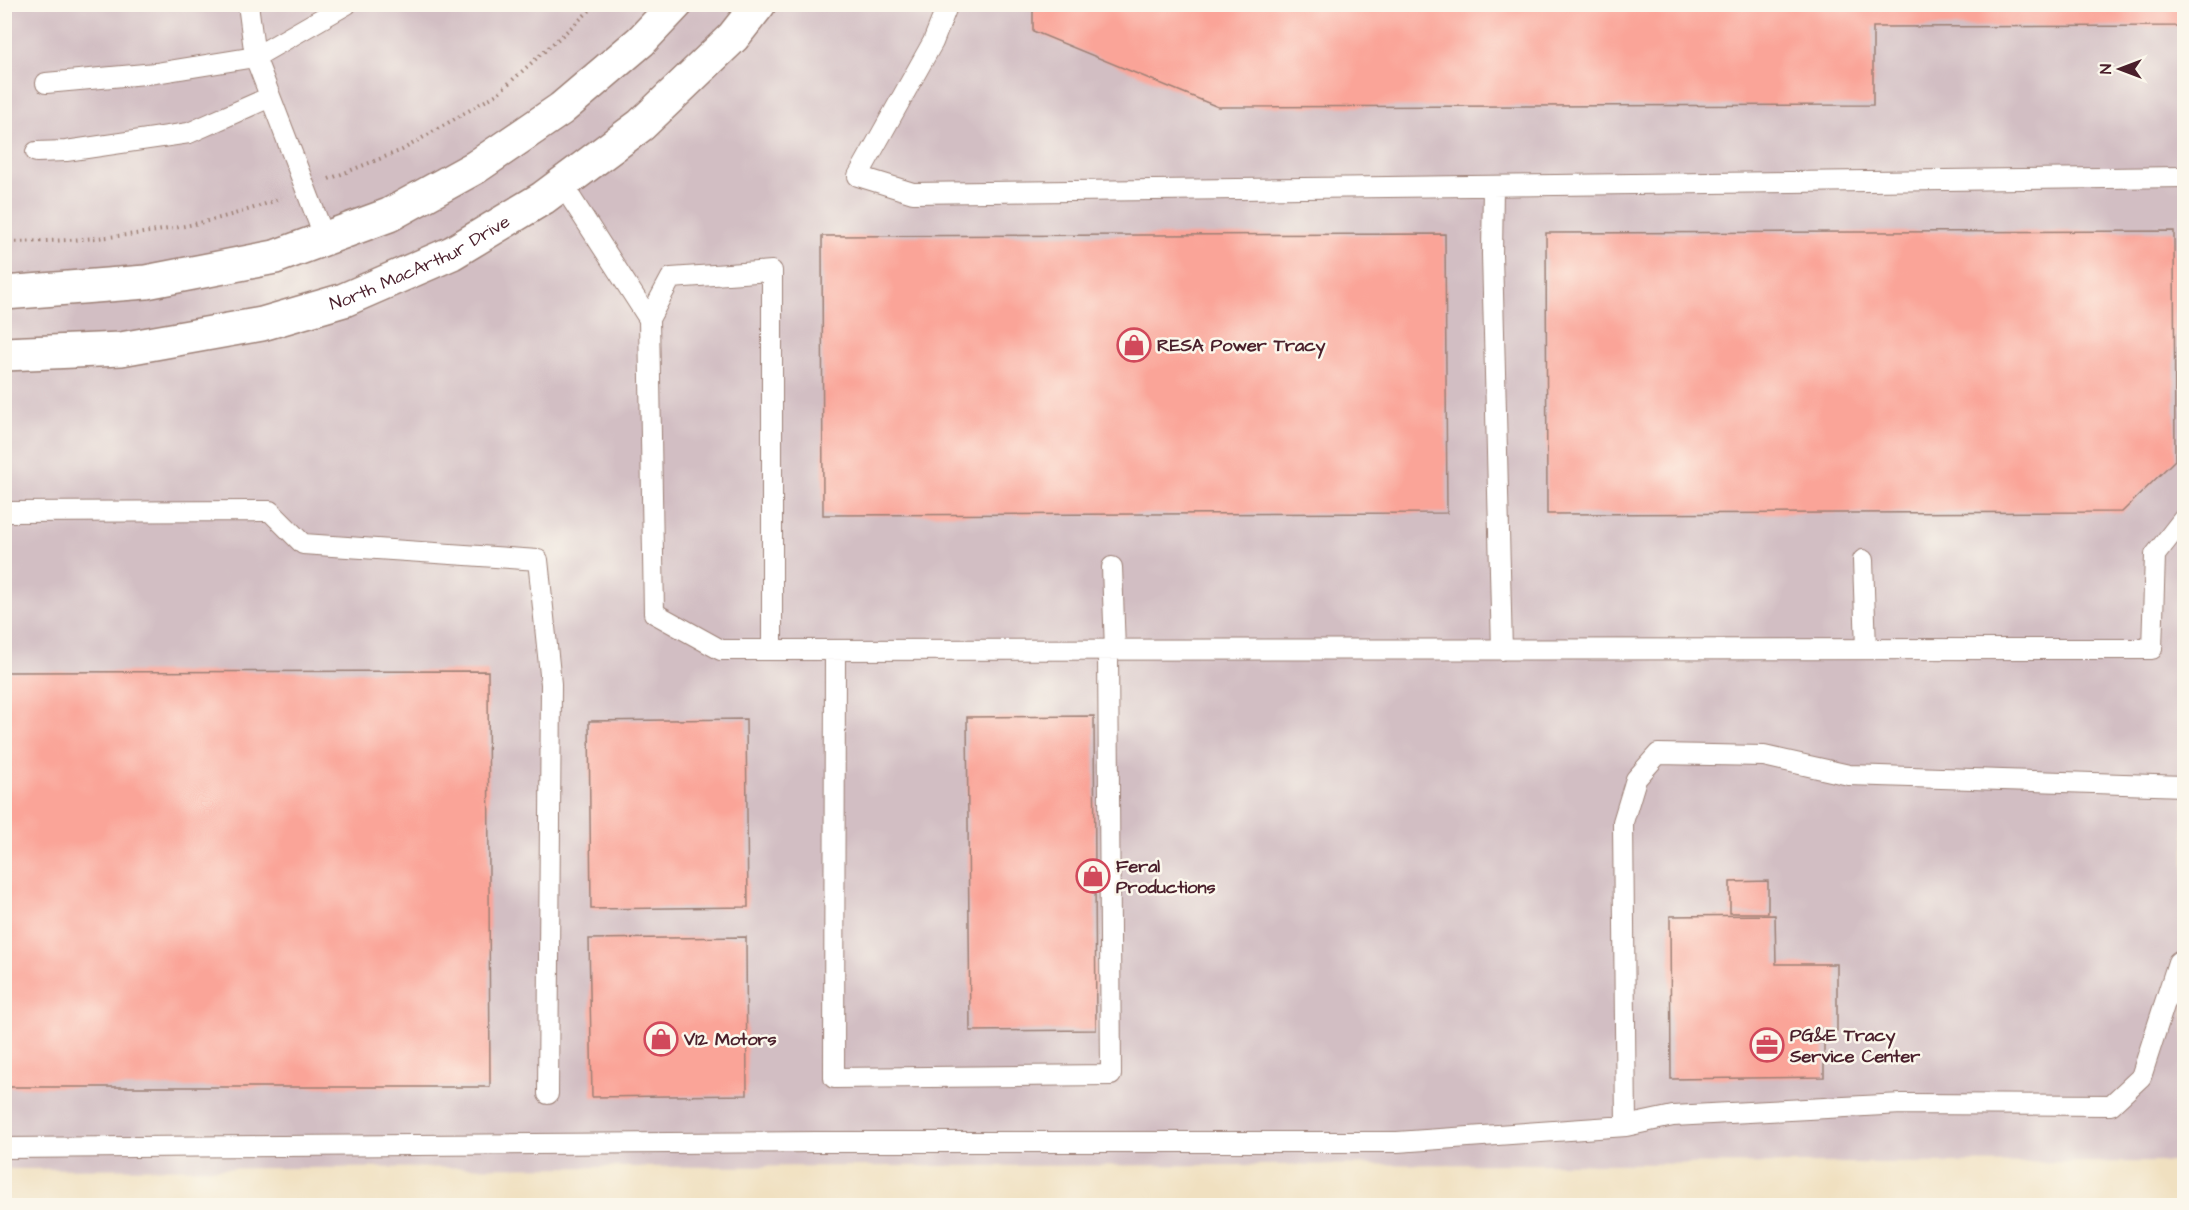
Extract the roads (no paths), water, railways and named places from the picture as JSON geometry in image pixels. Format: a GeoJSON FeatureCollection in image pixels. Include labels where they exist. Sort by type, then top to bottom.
{"type":"FeatureCollection","features":[{"type":"Feature","properties":{"kind":"main road"},"geometry":{"type":"LineString","coordinates":[[4,293],[146,282],[275,257],[389,214],[476,167],[561,109],[641,41],[676,4]]}},
{"type":"Feature","properties":{"kind":"main road","name":"North MacArthur Drive"},"geometry":{"type":"LineString","coordinates":[[4,354],[121,349],[262,324],[344,300],[452,253],[543,198],[641,124],[733,37],[759,4]]}},
{"type":"Feature","properties":{"kind":"lane"},"geometry":{"type":"LineString","coordinates":[[248,4],[255,57],[325,239]]}},
{"type":"Feature","properties":{"kind":"lane"},"geometry":{"type":"LineString","coordinates":[[46,83],[156,73],[255,57],[347,4]]}},
{"type":"Feature","properties":{"kind":"lane"},"geometry":{"type":"LineString","coordinates":[[948,4],[933,42],[858,176],[913,193],[2184,177]]}},
{"type":"Feature","properties":{"kind":"lane"},"geometry":{"type":"LineString","coordinates":[[36,152],[66,151],[189,133],[270,97]]}},
{"type":"Feature","properties":{"kind":"lane"},"geometry":{"type":"LineString","coordinates":[[562,184],[649,319]]}},
{"type":"Feature","properties":{"kind":"lane"},"geometry":{"type":"LineString","coordinates":[[1493,186],[1492,254],[1502,650]]}},
{"type":"Feature","properties":{"kind":"lane"},"geometry":{"type":"LineString","coordinates":[[772,650],[772,271],[671,278],[649,319],[654,613],[721,650],[835,651],[2152,649],[2155,555],[2184,518]]}},
{"type":"Feature","properties":{"kind":"lane"},"geometry":{"type":"LineString","coordinates":[[4,512],[270,512],[303,544],[538,560],[551,684],[548,1094]]}},
{"type":"Feature","properties":{"kind":"lane"},"geometry":{"type":"LineString","coordinates":[[1863,560],[1866,649]]}},
{"type":"Feature","properties":{"kind":"lane"},"geometry":{"type":"LineString","coordinates":[[835,651],[834,1078],[1111,1075],[1112,567]]}},
{"type":"Feature","properties":{"kind":"lane"},"geometry":{"type":"LineString","coordinates":[[1626,1126],[1623,822],[1636,779],[1658,754],[1764,756],[1849,775],[2184,786]]}},
{"type":"Feature","properties":{"kind":"lane"},"geometry":{"type":"LineString","coordinates":[[4,1148],[818,1142],[1397,1142],[1626,1126],[1673,1116],[1902,1104],[2110,1105],[2141,1077],[2178,962],[2184,958]]}},
{"type":"Feature","properties":{"kind":"railway"},"geometry":{"type":"LineString","coordinates":[[4,1205],[9,1206]]}},
{"type":"Feature","properties":{"kind":"place","name":"RESA Power Tracy"},"geometry":{"type":"Point","coordinates":[1134,345]}},
{"type":"Feature","properties":{"kind":"place","name":"Feral Productions"},"geometry":{"type":"Point","coordinates":[1093,876]}},
{"type":"Feature","properties":{"kind":"place","name":"V12 Motors"},"geometry":{"type":"Point","coordinates":[661,1039]}},
{"type":"Feature","properties":{"kind":"place","name":"PG&E Tracy Service Center"},"geometry":{"type":"Point","coordinates":[1767,1045]}}]}
